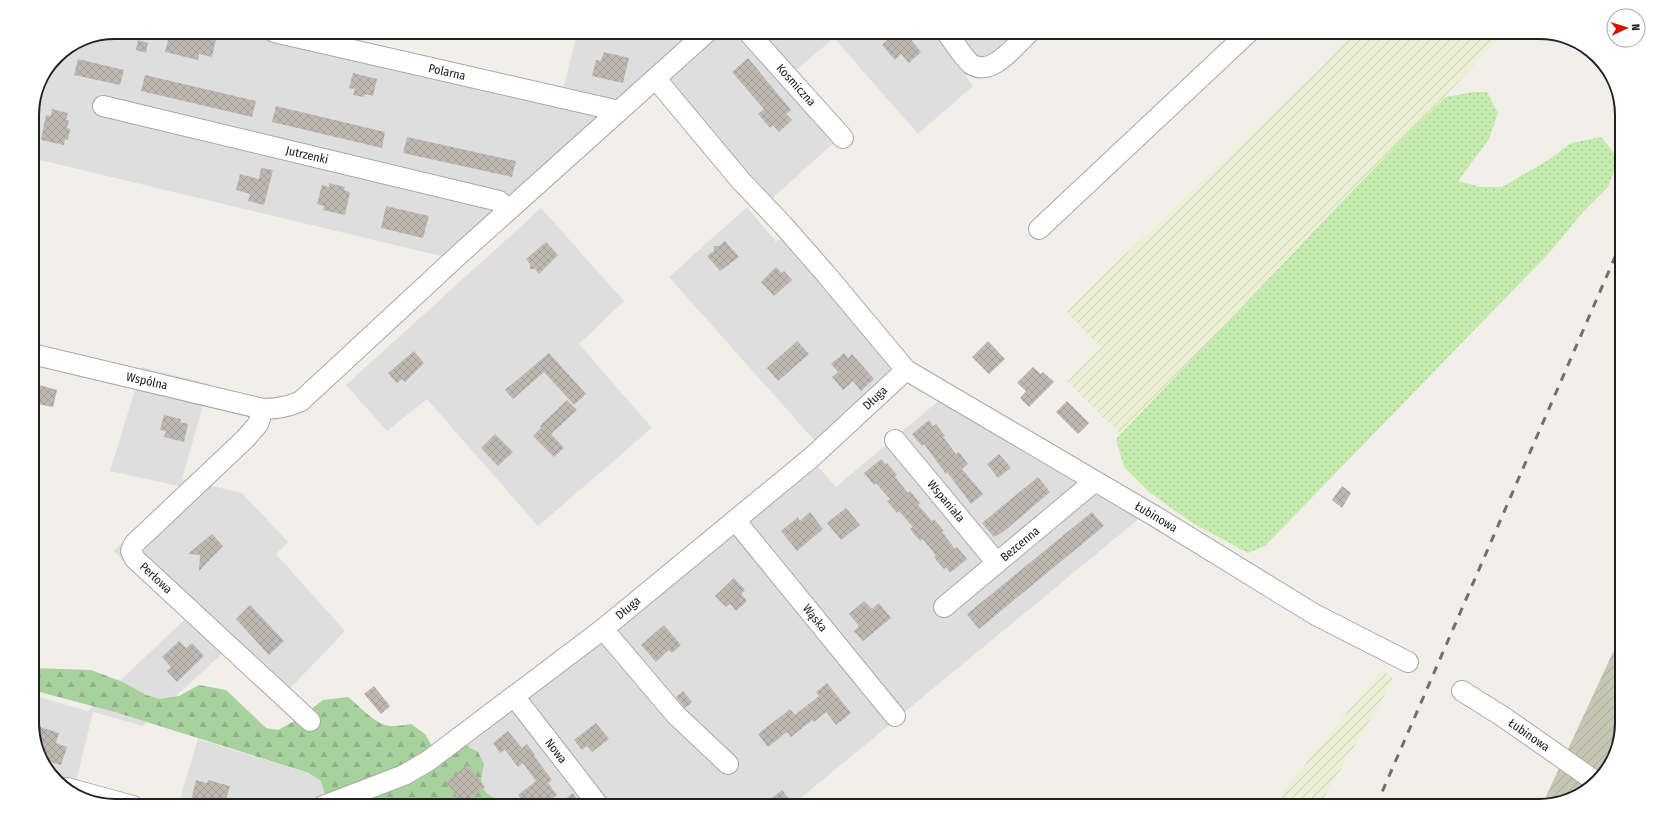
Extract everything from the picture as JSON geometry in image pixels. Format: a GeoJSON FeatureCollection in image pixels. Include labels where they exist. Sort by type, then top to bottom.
{"type":"FeatureCollection","features":[{"type":"Feature","properties":{"kind":"street","name":"Polarna"},"geometry":{"type":"LineString","coordinates":[[305,39],[619,111]]}},
{"type":"Feature","properties":{"kind":"street","name":"Wspólna"},"geometry":{"type":"LineString","coordinates":[[39,356],[263,409],[277,409],[301,401],[508,210],[699,39]]}},
{"type":"Feature","properties":{"kind":"street","name":"Kosmiczna"},"geometry":{"type":"LineString","coordinates":[[754,39],[843,138]]}},
{"type":"Feature","properties":{"kind":"street"},"geometry":{"type":"LineString","coordinates":[[952,39],[972,64],[982,67],[994,65],[1022,39]]}},
{"type":"Feature","properties":{"kind":"street"},"geometry":{"type":"LineString","coordinates":[[1039,229],[1241,39]]}},
{"type":"Feature","properties":{"kind":"street","name":"Łubinowa"},"geometry":{"type":"LineString","coordinates":[[656,79],[741,181],[783,225],[825,273],[906,370],[1096,481],[1314,614],[1408,662]]}},
{"type":"Feature","properties":{"kind":"street","name":"Jutrzenki"},"geometry":{"type":"LineString","coordinates":[[103,106],[500,201],[508,210]]}},
{"type":"Feature","properties":{"kind":"street","name":"Długa"},"geometry":{"type":"LineString","coordinates":[[341,799],[404,774],[428,761],[603,629],[812,457],[906,370]]}},
{"type":"Feature","properties":{"kind":"street","name":"Perłowa"},"geometry":{"type":"LineString","coordinates":[[263,409],[258,424],[245,439],[134,544],[131,551],[135,559],[310,721]]}},
{"type":"Feature","properties":{"kind":"street","name":"Wspaniała"},"geometry":{"type":"LineString","coordinates":[[895,440],[997,563]]}},
{"type":"Feature","properties":{"kind":"street","name":"Bezcenna"},"geometry":{"type":"LineString","coordinates":[[944,608],[1096,481]]}},
{"type":"Feature","properties":{"kind":"street","name":"Wąska"},"geometry":{"type":"LineString","coordinates":[[736,520],[895,716]]}},
{"type":"Feature","properties":{"kind":"street"},"geometry":{"type":"LineString","coordinates":[[603,629],[676,715],[728,764]]}},
{"type":"Feature","properties":{"kind":"street","name":"Łubinowa"},"geometry":{"type":"LineString","coordinates":[[1462,691],[1502,716],[1591,778]]}},
{"type":"Feature","properties":{"kind":"street","name":"Nowa"},"geometry":{"type":"LineString","coordinates":[[514,696],[594,799]]}},
{"type":"Feature","properties":{"kind":"street"},"geometry":{"type":"LineString","coordinates":[[87,794],[104,798]]}},
{"type":"Feature","properties":{"kind":"shaded area"},"geometry":{"type":"Polygon","coordinates":[[[110,39],[342,39],[563,90],[576,39],[833,39],[783,81],[835,142],[768,202],[655,69],[445,257],[39,160],[39,110],[45,86],[49,77],[61,61],[73,52],[91,43],[110,39]]]}},
{"type":"Feature","properties":{"kind":"shaded area"},"geometry":{"type":"Polygon","coordinates":[[[835,39],[1007,39],[966,76],[973,86],[918,134],[835,39]]]}},
{"type":"Feature","properties":{"kind":"shaded area"},"geometry":{"type":"Polygon","coordinates":[[[1348,39],[1499,39],[1121,434],[1066,381],[1101,348],[1066,311],[1320,69],[1348,39]]]}},
{"type":"Feature","properties":{"kind":"shaded area"},"geometry":{"type":"Polygon","coordinates":[[[747,207],[776,242],[786,234],[901,367],[815,441],[669,277],[747,207]]]}},
{"type":"Feature","properties":{"kind":"shaded area"},"geometry":{"type":"Polygon","coordinates":[[[541,208],[624,301],[579,344],[652,428],[538,526],[427,399],[387,431],[346,385],[541,208]]]}},
{"type":"Feature","properties":{"kind":"shaded area"},"geometry":{"type":"Polygon","coordinates":[[[142,367],[209,384],[182,479],[242,493],[288,542],[276,554],[345,631],[278,701],[224,652],[143,726],[93,712],[74,787],[58,773],[47,757],[43,747],[39,728],[39,697],[88,711],[186,618],[113,551],[183,487],[110,471],[142,367]]]}},
{"type":"Feature","properties":{"kind":"shaded area"},"geometry":{"type":"Polygon","coordinates":[[[943,397],[1141,517],[799,799],[454,799],[428,765],[664,589],[818,467],[836,487],[943,397]]]}},
{"type":"Feature","properties":{"kind":"shaded area"},"geometry":{"type":"Polygon","coordinates":[[[1615,648],[1615,723],[1612,743],[1607,757],[1596,773],[1577,789],[1559,796],[1545,798],[1615,648]]]}},
{"type":"Feature","properties":{"kind":"shaded area"},"geometry":{"type":"Polygon","coordinates":[[[1382,669],[1394,679],[1323,799],[1278,799],[1382,669]]]}},
{"type":"Feature","properties":{"kind":"shaded area"},"geometry":{"type":"Polygon","coordinates":[[[198,739],[340,783],[341,799],[180,799],[198,739]]]}},
{"type":"Feature","properties":{"kind":"green space"},"geometry":{"type":"Polygon","coordinates":[[[1474,92],[1487,92],[1498,113],[1489,139],[1458,181],[1480,187],[1502,187],[1550,159],[1571,143],[1601,137],[1615,154],[1615,169],[1608,187],[1583,212],[1550,252],[1265,546],[1248,553],[1191,522],[1149,492],[1124,467],[1116,439],[1402,139],[1445,97],[1474,92]]]}},
{"type":"Feature","properties":{"kind":"green space"},"geometry":{"type":"Polygon","coordinates":[[[39,668],[91,670],[123,682],[146,695],[159,699],[179,696],[199,685],[226,690],[266,728],[278,730],[300,718],[323,700],[348,697],[380,723],[392,726],[411,724],[425,734],[433,748],[383,774],[326,797],[321,781],[309,773],[115,712],[39,692],[39,668]]]}},
{"type":"Feature","properties":{"kind":"green space"},"geometry":{"type":"Polygon","coordinates":[[[467,746],[478,752],[484,764],[481,782],[482,786],[487,793],[497,799],[354,799],[458,747],[467,746]]]}},
{"type":"Feature","properties":{"kind":"building"},"geometry":{"type":"Polygon","coordinates":[[[168,39],[216,39],[212,57],[199,54],[198,60],[165,52],[168,39]]]}},
{"type":"Feature","properties":{"kind":"building"},"geometry":{"type":"Polygon","coordinates":[[[888,39],[911,39],[921,52],[909,63],[901,54],[895,60],[882,45],[888,39]]]}},
{"type":"Feature","properties":{"kind":"building"},"geometry":{"type":"Polygon","coordinates":[[[138,40],[148,43],[146,53],[136,50],[138,40]]]}},
{"type":"Feature","properties":{"kind":"building"},"geometry":{"type":"Polygon","coordinates":[[[604,52],[629,58],[623,83],[592,76],[596,60],[601,61],[604,52]]]}},
{"type":"Feature","properties":{"kind":"building"},"geometry":{"type":"Polygon","coordinates":[[[748,58],[791,110],[786,114],[792,120],[779,132],[773,125],[770,128],[758,114],[764,109],[732,72],[748,58]]]}},
{"type":"Feature","properties":{"kind":"building"},"geometry":{"type":"Polygon","coordinates":[[[78,59],[124,70],[120,85],[74,75],[78,59]]]}},
{"type":"Feature","properties":{"kind":"building"},"geometry":{"type":"Polygon","coordinates":[[[353,73],[377,79],[373,96],[365,94],[364,97],[353,95],[355,89],[349,88],[353,73]]]}},
{"type":"Feature","properties":{"kind":"building"},"geometry":{"type":"Polygon","coordinates":[[[145,75],[256,101],[252,117],[141,91],[145,75]]]}},
{"type":"Feature","properties":{"kind":"building"},"geometry":{"type":"Polygon","coordinates":[[[276,106],[385,132],[382,148],[272,122],[276,106]]]}},
{"type":"Feature","properties":{"kind":"building"},"geometry":{"type":"Polygon","coordinates":[[[52,109],[68,113],[66,120],[69,120],[67,128],[70,129],[68,140],[65,139],[64,145],[41,140],[46,115],[51,116],[52,109]]]}},
{"type":"Feature","properties":{"kind":"building"},"geometry":{"type":"Polygon","coordinates":[[[407,137],[516,161],[512,177],[403,153],[407,137]]]}},
{"type":"Feature","properties":{"kind":"building"},"geometry":{"type":"Polygon","coordinates":[[[261,168],[273,170],[264,205],[248,201],[250,194],[236,190],[240,174],[259,179],[261,168]]]}},
{"type":"Feature","properties":{"kind":"building"},"geometry":{"type":"Polygon","coordinates":[[[329,183],[345,187],[344,190],[350,192],[345,215],[323,210],[324,206],[317,204],[322,185],[329,187],[329,183]]]}},
{"type":"Feature","properties":{"kind":"building"},"geometry":{"type":"Polygon","coordinates":[[[386,206],[429,216],[423,238],[381,228],[386,206]]]}},
{"type":"Feature","properties":{"kind":"building"},"geometry":{"type":"Polygon","coordinates":[[[725,241],[739,257],[720,271],[707,256],[714,251],[714,246],[719,246],[725,241]]]}},
{"type":"Feature","properties":{"kind":"building"},"geometry":{"type":"Polygon","coordinates":[[[546,242],[558,255],[539,274],[535,269],[530,269],[530,264],[526,259],[546,242]]]}},
{"type":"Feature","properties":{"kind":"building"},"geometry":{"type":"Polygon","coordinates":[[[776,267],[782,273],[784,271],[792,280],[774,296],[761,282],[776,267]]]}},
{"type":"Feature","properties":{"kind":"building"},"geometry":{"type":"Polygon","coordinates":[[[797,341],[809,354],[778,381],[767,368],[797,341]]]}},
{"type":"Feature","properties":{"kind":"building"},"geometry":{"type":"Polygon","coordinates":[[[988,341],[1005,359],[989,374],[972,357],[988,341]]]}},
{"type":"Feature","properties":{"kind":"building"},"geometry":{"type":"Polygon","coordinates":[[[414,351],[424,363],[405,382],[402,379],[397,383],[388,373],[414,351]]]}},
{"type":"Feature","properties":{"kind":"building"},"geometry":{"type":"Polygon","coordinates":[[[549,353],[586,394],[574,405],[544,372],[513,399],[505,390],[549,353]]]}},
{"type":"Feature","properties":{"kind":"building"},"geometry":{"type":"Polygon","coordinates":[[[844,353],[848,358],[852,354],[874,379],[861,391],[853,381],[843,390],[832,377],[838,372],[831,364],[844,353]]]}},
{"type":"Feature","properties":{"kind":"building"},"geometry":{"type":"Polygon","coordinates":[[[1033,367],[1041,374],[1043,372],[1054,382],[1029,407],[1020,398],[1026,391],[1017,383],[1033,367]]]}},
{"type":"Feature","properties":{"kind":"building"},"geometry":{"type":"Polygon","coordinates":[[[39,385],[57,390],[53,407],[39,404],[39,385]]]}},
{"type":"Feature","properties":{"kind":"building"},"geometry":{"type":"Polygon","coordinates":[[[567,400],[577,410],[551,434],[564,448],[554,457],[533,436],[541,428],[540,426],[567,400]]]}},
{"type":"Feature","properties":{"kind":"building"},"geometry":{"type":"Polygon","coordinates":[[[1067,401],[1089,423],[1078,434],[1056,412],[1067,401]]]}},
{"type":"Feature","properties":{"kind":"building"},"geometry":{"type":"Polygon","coordinates":[[[164,415],[181,419],[180,422],[188,424],[184,442],[164,437],[166,431],[160,430],[164,415]]]}},
{"type":"Feature","properties":{"kind":"building"},"geometry":{"type":"Polygon","coordinates":[[[929,420],[933,426],[936,424],[945,436],[943,437],[956,454],[959,452],[968,464],[962,469],[983,494],[971,504],[924,444],[922,446],[912,434],[929,420]]]}},
{"type":"Feature","properties":{"kind":"building"},"geometry":{"type":"Polygon","coordinates":[[[495,434],[513,452],[498,466],[481,448],[495,434]]]}},
{"type":"Feature","properties":{"kind":"building"},"geometry":{"type":"Polygon","coordinates":[[[999,454],[1011,468],[998,478],[987,464],[999,454]]]}},
{"type":"Feature","properties":{"kind":"building"},"geometry":{"type":"Polygon","coordinates":[[[881,459],[885,464],[887,463],[897,475],[895,477],[908,493],[910,491],[920,503],[918,505],[932,521],[934,519],[944,531],[942,532],[955,549],[957,547],[967,559],[950,573],[946,567],[944,569],[934,557],[936,556],[923,539],[920,541],[910,529],[913,527],[899,511],[897,513],[887,501],[890,499],[876,483],[874,485],[864,473],[881,459]]]}},
{"type":"Feature","properties":{"kind":"building"},"geometry":{"type":"Polygon","coordinates":[[[1038,477],[1050,492],[1003,532],[994,537],[982,523],[1038,477]]]}},
{"type":"Feature","properties":{"kind":"building"},"geometry":{"type":"Polygon","coordinates":[[[1342,486],[1351,493],[1342,508],[1332,500],[1342,486]]]}},
{"type":"Feature","properties":{"kind":"building"},"geometry":{"type":"Polygon","coordinates":[[[846,508],[860,525],[841,540],[827,523],[846,508]]]}},
{"type":"Feature","properties":{"kind":"building"},"geometry":{"type":"Polygon","coordinates":[[[810,512],[823,529],[797,551],[781,531],[798,517],[800,521],[810,512]]]}},
{"type":"Feature","properties":{"kind":"building"},"geometry":{"type":"Polygon","coordinates":[[[1092,512],[1104,526],[979,629],[967,614],[1092,512]]]}},
{"type":"Feature","properties":{"kind":"building"},"geometry":{"type":"Polygon","coordinates":[[[212,534],[223,546],[199,571],[200,555],[188,554],[212,534]]]}},
{"type":"Feature","properties":{"kind":"building"},"geometry":{"type":"Polygon","coordinates":[[[734,578],[745,590],[741,594],[747,601],[736,611],[730,604],[726,607],[715,596],[734,578]]]}},
{"type":"Feature","properties":{"kind":"building"},"geometry":{"type":"Polygon","coordinates":[[[864,601],[872,609],[879,603],[891,618],[863,641],[854,631],[859,626],[849,614],[864,601]]]}},
{"type":"Feature","properties":{"kind":"building"},"geometry":{"type":"Polygon","coordinates":[[[250,605],[284,641],[269,655],[236,619],[250,605]]]}},
{"type":"Feature","properties":{"kind":"building"},"geometry":{"type":"Polygon","coordinates":[[[664,625],[681,645],[672,653],[669,650],[656,662],[641,645],[664,625]]]}},
{"type":"Feature","properties":{"kind":"building"},"geometry":{"type":"Polygon","coordinates":[[[179,641],[186,648],[192,643],[204,656],[177,682],[167,671],[171,667],[162,657],[179,641]]]}},
{"type":"Feature","properties":{"kind":"building"},"geometry":{"type":"Polygon","coordinates":[[[827,683],[851,713],[836,725],[826,712],[814,722],[812,720],[791,737],[787,732],[768,747],[758,734],[790,709],[795,715],[819,696],[816,692],[827,683]]]}},
{"type":"Feature","properties":{"kind":"building"},"geometry":{"type":"Polygon","coordinates":[[[374,686],[390,706],[381,714],[364,694],[374,686]]]}},
{"type":"Feature","properties":{"kind":"building"},"geometry":{"type":"Polygon","coordinates":[[[683,691],[692,702],[685,708],[676,697],[683,691]]]}},
{"type":"Feature","properties":{"kind":"building"},"geometry":{"type":"Polygon","coordinates":[[[596,723],[609,739],[592,752],[587,746],[582,750],[574,740],[596,723]]]}},
{"type":"Feature","properties":{"kind":"building"},"geometry":{"type":"Polygon","coordinates":[[[40,727],[59,733],[56,743],[67,747],[61,765],[50,762],[47,757],[40,738],[40,727]]]}},
{"type":"Feature","properties":{"kind":"building"},"geometry":{"type":"Polygon","coordinates":[[[508,731],[522,748],[527,744],[552,780],[548,783],[557,795],[552,799],[521,799],[518,795],[536,781],[523,763],[518,767],[505,750],[500,753],[493,743],[508,731]]]}},
{"type":"Feature","properties":{"kind":"building"},"geometry":{"type":"Polygon","coordinates":[[[468,765],[485,787],[469,799],[458,799],[446,782],[468,765]]]}},
{"type":"Feature","properties":{"kind":"building"},"geometry":{"type":"Polygon","coordinates":[[[196,780],[207,783],[208,780],[230,786],[226,799],[191,799],[196,780]]]}},
{"type":"Feature","properties":{"kind":"building"},"geometry":{"type":"Polygon","coordinates":[[[782,790],[789,799],[771,799],[782,790]]]}},
{"type":"Feature","properties":{"kind":"building"},"geometry":{"type":"Polygon","coordinates":[[[573,793],[577,799],[565,799],[573,793]]]}},
{"type":"Feature","properties":{"kind":"railway"},"geometry":{"type":"LineString","coordinates":[[1379,799],[1615,257]]}}]}
